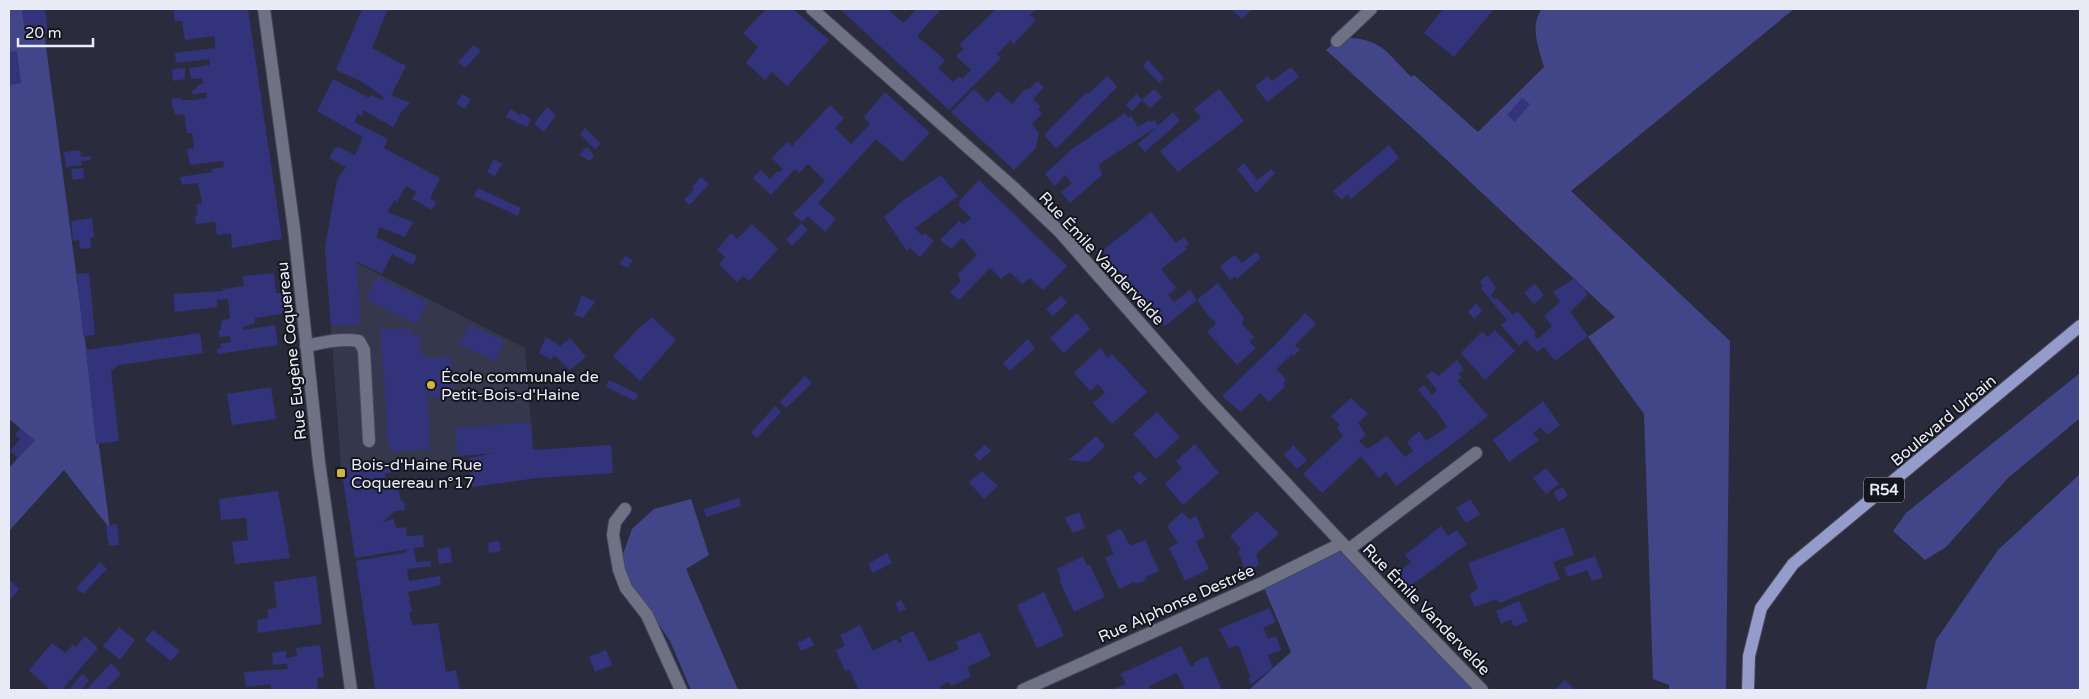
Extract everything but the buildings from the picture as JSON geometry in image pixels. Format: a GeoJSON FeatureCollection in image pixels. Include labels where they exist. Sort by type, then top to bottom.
{"type":"FeatureCollection","features":[{"type":"Feature","properties":{"kind":"main road","name":"Boulevard Urbain"},"geometry":{"type":"LineString","coordinates":[[1748,690],[1749,656],[1761,608],[1793,564],[2080,326]]}},
{"type":"Feature","properties":{"kind":"street","name":"Rue Eugène Coquereau"},"geometry":{"type":"LineString","coordinates":[[264,9],[294,229],[319,462],[351,690]]}},
{"type":"Feature","properties":{"kind":"street","name":"Rue Émile Vandervelde"},"geometry":{"type":"LineString","coordinates":[[812,9],[1001,176],[1060,232],[1205,397],[1482,690]]}},
{"type":"Feature","properties":{"kind":"street"},"geometry":{"type":"LineString","coordinates":[[1337,41],[1371,9]]}},
{"type":"Feature","properties":{"kind":"street"},"geometry":{"type":"LineString","coordinates":[[306,346],[332,340],[348,339],[359,341],[364,350],[370,441]]}},
{"type":"Feature","properties":{"kind":"street","name":"Rue Émile Vandervelde"},"geometry":{"type":"LineString","coordinates":[[1345,546],[1476,453]]}},
{"type":"Feature","properties":{"kind":"street"},"geometry":{"type":"LineString","coordinates":[[625,509],[615,522],[613,535],[619,570],[626,588],[647,615],[681,690]]}},
{"type":"Feature","properties":{"kind":"street","name":"Rue Alphonse Destrée"},"geometry":{"type":"LineString","coordinates":[[1023,690],[1345,546]]}},
{"type":"Feature","properties":{"kind":"shaded area"},"geometry":{"type":"Polygon","coordinates":[[[9,9],[41,9],[110,529],[64,470],[9,531],[9,468],[34,440],[9,419],[9,9]]]}},
{"type":"Feature","properties":{"kind":"shaded area"},"geometry":{"type":"Polygon","coordinates":[[[1542,9],[1794,9],[1571,191],[1730,341],[1726,690],[1669,690],[1669,685],[1653,679],[1644,414],[1588,337],[1615,317],[1326,50],[1341,37],[1366,40],[1374,43],[1388,53],[1411,77],[1414,75],[1478,132],[1544,67],[1536,38],[1536,23],[1542,9]]]}},
{"type":"Feature","properties":{"kind":"shaded area","name":"École communale de Petit-Bois-d'Haine"},"geometry":{"type":"Polygon","coordinates":[[[325,247],[525,348],[533,450],[458,456],[457,463],[341,467],[325,247]]]}},
{"type":"Feature","properties":{"kind":"shaded area"},"geometry":{"type":"Polygon","coordinates":[[[2080,373],[2080,418],[2009,477],[1946,547],[1925,560],[1893,531],[1906,513],[2080,373]]]}},
{"type":"Feature","properties":{"kind":"shaded area"},"geometry":{"type":"Polygon","coordinates":[[[2080,474],[2080,690],[1926,690],[1936,640],[1998,550],[2080,474]]]}},
{"type":"Feature","properties":{"kind":"shaded area"},"geometry":{"type":"Polygon","coordinates":[[[691,499],[709,555],[686,569],[738,690],[691,690],[670,641],[630,582],[622,557],[632,529],[654,509],[691,499]]]}},
{"type":"Feature","properties":{"kind":"shaded area"},"geometry":{"type":"Polygon","coordinates":[[[1342,543],[1482,690],[1249,690],[1291,652],[1262,583],[1342,543]]]}},
{"type":"Feature","properties":{"kind":"place","name":"École communale de Petit-Bois-d'Haine"},"geometry":{"type":"Point","coordinates":[431,385]}},
{"type":"Feature","properties":{"kind":"place","name":"Bois-d'Haine Rue Coquereau n°17"},"geometry":{"type":"Point","coordinates":[341,473]}}]}
